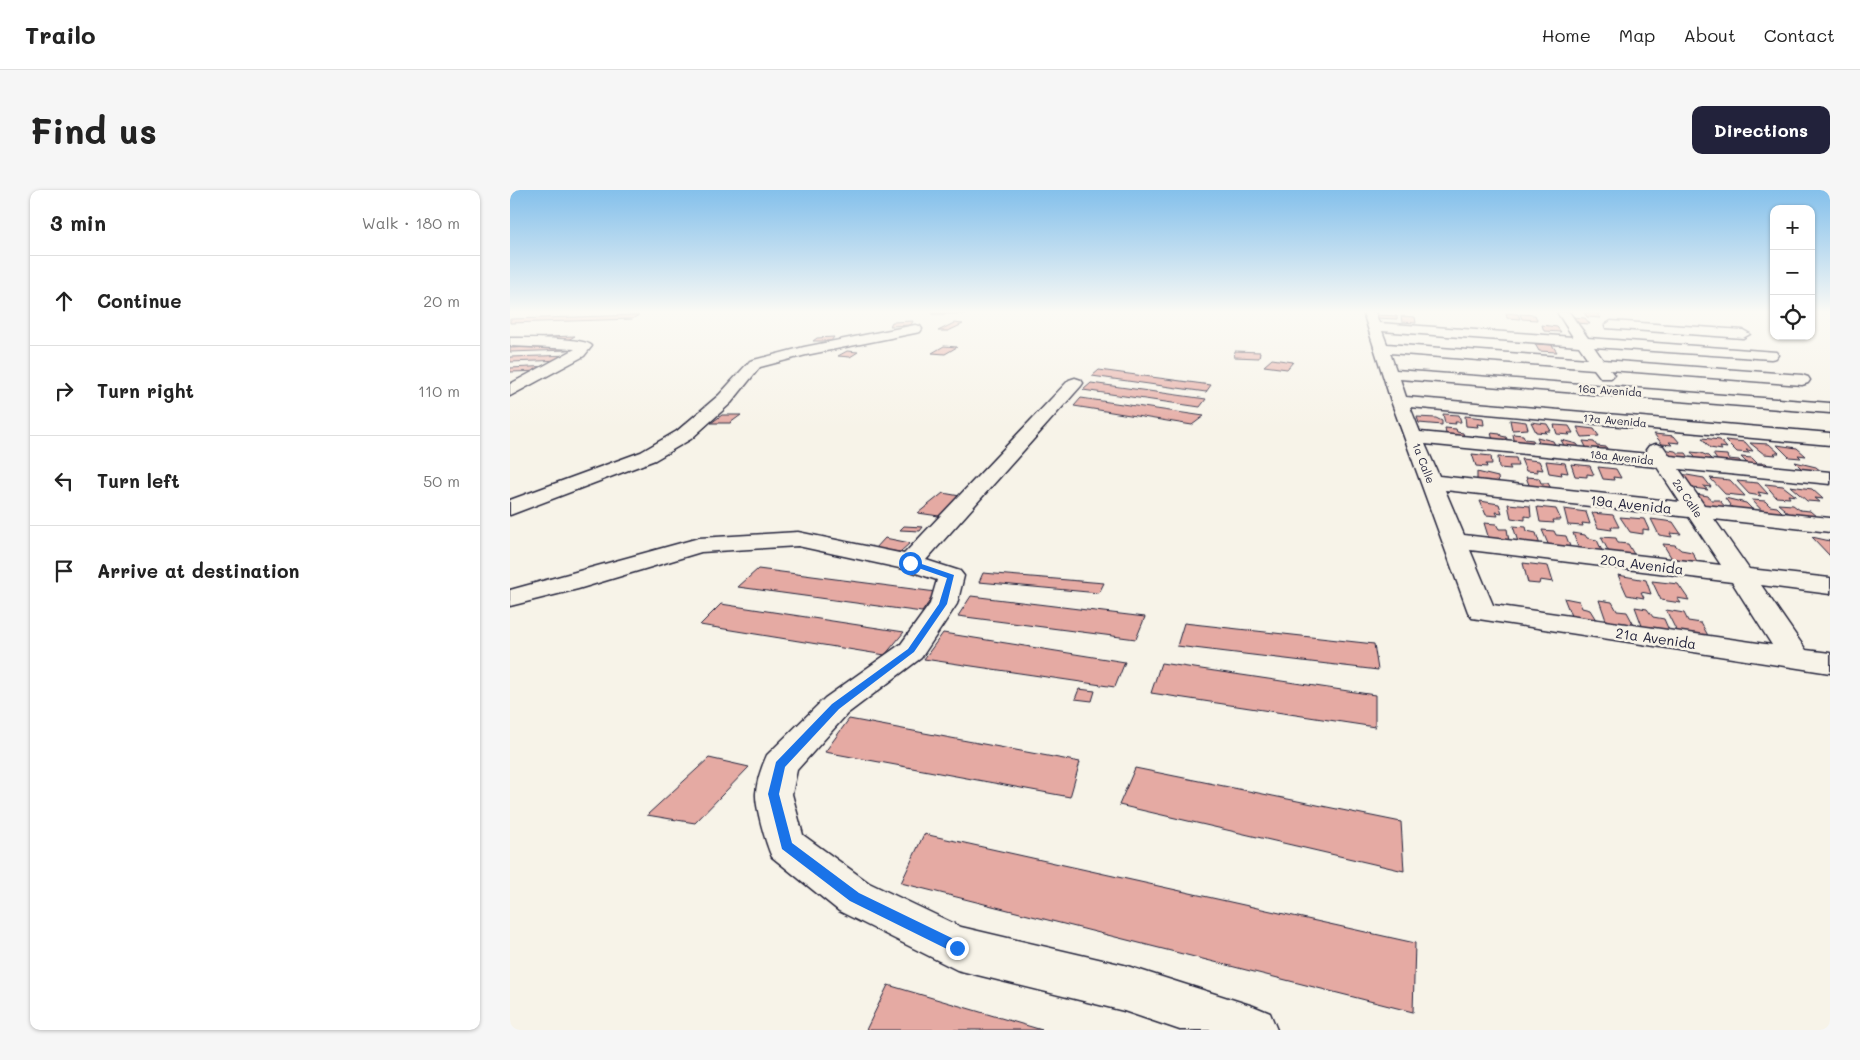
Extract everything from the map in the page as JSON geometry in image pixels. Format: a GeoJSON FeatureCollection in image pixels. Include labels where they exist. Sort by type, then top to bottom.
{"type":"FeatureCollection","features":[{"type":"Feature","properties":{"kind":"street"},"geometry":{"type":"LineString","coordinates":[[510,391],[581,351]]}},
{"type":"Feature","properties":{"kind":"street"},"geometry":{"type":"LineString","coordinates":[[510,508],[648,456],[684,435],[725,399],[755,364],[803,351]]}},
{"type":"Feature","properties":{"kind":"street","name":"1a Calle"},"geometry":{"type":"LineString","coordinates":[[1382,351],[1399,401],[1482,612]]}},
{"type":"Feature","properties":{"kind":"street"},"geometry":{"type":"LineString","coordinates":[[1425,351],[1802,380]]}},
{"type":"Feature","properties":{"kind":"street","name":"2a Calle"},"geometry":{"type":"LineString","coordinates":[[1592,351],[1616,391],[1796,658]]}},
{"type":"Feature","properties":{"kind":"street"},"geometry":{"type":"LineString","coordinates":[[1747,351],[1771,355]]}},
{"type":"Feature","properties":{"kind":"street"},"geometry":{"type":"LineString","coordinates":[[1766,351],[1825,398]]}},
{"type":"Feature","properties":{"kind":"street","name":"16a Avenida"},"geometry":{"type":"LineString","coordinates":[[1389,374],[1616,391],[1825,398]]}},
{"type":"Feature","properties":{"kind":"street"},"geometry":{"type":"LineString","coordinates":[[910,563],[1075,383]]}},
{"type":"Feature","properties":{"kind":"street","name":"17a Avenida"},"geometry":{"type":"LineString","coordinates":[[1399,401],[1830,439]]}},
{"type":"Feature","properties":{"kind":"street","name":"18a Avenida"},"geometry":{"type":"LineString","coordinates":[[1414,437],[1830,478]]}},
{"type":"Feature","properties":{"kind":"street","name":"19a Avenida"},"geometry":{"type":"LineString","coordinates":[[1432,482],[1830,526]]}},
{"type":"Feature","properties":{"kind":"street"},"geometry":{"type":"LineString","coordinates":[[510,598],[699,545],[798,539],[910,563],[951,576],[943,604],[911,650],[836,706],[780,765],[774,794],[786,846],[854,897],[957,948],[1124,988],[1253,1030]]}},
{"type":"Feature","properties":{"kind":"street","name":"20a Avenida"},"geometry":{"type":"LineString","coordinates":[[1454,542],[1830,586]]}},
{"type":"Feature","properties":{"kind":"street","name":"21a Avenida"},"geometry":{"type":"LineString","coordinates":[[1482,612],[1830,663]]}},
{"type":"Feature","properties":{"kind":"building"},"geometry":{"type":"Polygon","coordinates":[[[847,351],[858,352],[850,357],[838,356],[847,351]]]}},
{"type":"Feature","properties":{"kind":"building"},"geometry":{"type":"Polygon","coordinates":[[[935,351],[950,351],[945,354],[932,353],[935,351]]]}},
{"type":"Feature","properties":{"kind":"building"},"geometry":{"type":"Polygon","coordinates":[[[1235,351],[1260,352],[1259,358],[1234,357],[1235,351]]]}},
{"type":"Feature","properties":{"kind":"building"},"geometry":{"type":"Polygon","coordinates":[[[572,355],[563,360],[510,362],[510,357],[572,355]]]}},
{"type":"Feature","properties":{"kind":"building"},"geometry":{"type":"Polygon","coordinates":[[[1272,359],[1293,362],[1287,369],[1264,366],[1272,359]]]}},
{"type":"Feature","properties":{"kind":"building"},"geometry":{"type":"Polygon","coordinates":[[[551,366],[543,371],[510,372],[510,368],[551,366]]]}},
{"type":"Feature","properties":{"kind":"building"},"geometry":{"type":"Polygon","coordinates":[[[1099,370],[1211,385],[1206,392],[1092,376],[1099,370]]]}},
{"type":"Feature","properties":{"kind":"building"},"geometry":{"type":"Polygon","coordinates":[[[1091,383],[1206,399],[1200,407],[1083,390],[1091,383]]]}},
{"type":"Feature","properties":{"kind":"building"},"geometry":{"type":"Polygon","coordinates":[[[1081,398],[1204,416],[1192,425],[1074,406],[1081,398]]]}},
{"type":"Feature","properties":{"kind":"building"},"geometry":{"type":"Polygon","coordinates":[[[1443,414],[1459,415],[1461,422],[1455,422],[1456,424],[1445,423],[1443,414]]]}},
{"type":"Feature","properties":{"kind":"building"},"geometry":{"type":"Polygon","coordinates":[[[722,415],[741,415],[730,423],[711,423],[722,415]]]}},
{"type":"Feature","properties":{"kind":"building"},"geometry":{"type":"Polygon","coordinates":[[[1465,416],[1483,418],[1484,425],[1477,424],[1478,427],[1466,426],[1465,416]]]}},
{"type":"Feature","properties":{"kind":"building"},"geometry":{"type":"Polygon","coordinates":[[[1417,417],[1436,418],[1442,421],[1442,425],[1419,423],[1417,417]]]}},
{"type":"Feature","properties":{"kind":"building"},"geometry":{"type":"Polygon","coordinates":[[[1510,420],[1526,422],[1528,429],[1512,430],[1510,420]]]}},
{"type":"Feature","properties":{"kind":"building"},"geometry":{"type":"Polygon","coordinates":[[[1531,422],[1547,424],[1551,431],[1545,431],[1547,433],[1536,432],[1531,422]]]}},
{"type":"Feature","properties":{"kind":"building"},"geometry":{"type":"Polygon","coordinates":[[[1554,425],[1569,426],[1573,433],[1568,433],[1570,435],[1557,434],[1554,425]]]}},
{"type":"Feature","properties":{"kind":"building"},"geometry":{"type":"Polygon","coordinates":[[[1577,427],[1594,429],[1599,436],[1582,437],[1577,427]]]}},
{"type":"Feature","properties":{"kind":"building"},"geometry":{"type":"Polygon","coordinates":[[[1445,428],[1456,429],[1457,432],[1463,433],[1465,441],[1447,440],[1445,428]]]}},
{"type":"Feature","properties":{"kind":"building"},"geometry":{"type":"Polygon","coordinates":[[[1491,433],[1506,437],[1510,445],[1494,444],[1491,433]]]}},
{"type":"Feature","properties":{"kind":"building"},"geometry":{"type":"Polygon","coordinates":[[[1513,434],[1523,435],[1525,439],[1533,440],[1535,447],[1515,445],[1513,434]]]}},
{"type":"Feature","properties":{"kind":"building"},"geometry":{"type":"Polygon","coordinates":[[[1654,434],[1674,436],[1680,443],[1669,442],[1672,445],[1662,444],[1654,434]]]}},
{"type":"Feature","properties":{"kind":"building"},"geometry":{"type":"Polygon","coordinates":[[[1537,437],[1553,441],[1558,450],[1542,448],[1537,437]]]}},
{"type":"Feature","properties":{"kind":"building"},"geometry":{"type":"Polygon","coordinates":[[[1702,438],[1720,440],[1727,448],[1720,447],[1722,450],[1710,448],[1702,438]]]}},
{"type":"Feature","properties":{"kind":"building"},"geometry":{"type":"Polygon","coordinates":[[[1561,440],[1577,444],[1583,452],[1567,451],[1561,440]]]}},
{"type":"Feature","properties":{"kind":"building"},"geometry":{"type":"Polygon","coordinates":[[[1725,440],[1745,442],[1753,451],[1746,450],[1750,453],[1737,452],[1725,440]]]}},
{"type":"Feature","properties":{"kind":"building"},"geometry":{"type":"Polygon","coordinates":[[[1583,441],[1594,442],[1597,446],[1606,447],[1610,454],[1589,453],[1583,441]]]}},
{"type":"Feature","properties":{"kind":"building"},"geometry":{"type":"Polygon","coordinates":[[[1750,443],[1769,444],[1779,453],[1774,453],[1776,455],[1764,454],[1750,443]]]}},
{"type":"Feature","properties":{"kind":"building"},"geometry":{"type":"Polygon","coordinates":[[[1777,445],[1797,448],[1806,456],[1798,455],[1801,458],[1789,457],[1777,445]]]}},
{"type":"Feature","properties":{"kind":"building"},"geometry":{"type":"Polygon","coordinates":[[[1663,449],[1686,453],[1693,463],[1671,461],[1663,449]]]}},
{"type":"Feature","properties":{"kind":"building"},"geometry":{"type":"Polygon","coordinates":[[[1691,452],[1708,456],[1717,465],[1700,464],[1691,452]]]}},
{"type":"Feature","properties":{"kind":"building"},"geometry":{"type":"Polygon","coordinates":[[[1472,454],[1491,456],[1492,464],[1486,464],[1487,467],[1476,466],[1472,454]]]}},
{"type":"Feature","properties":{"kind":"building"},"geometry":{"type":"Polygon","coordinates":[[[1713,454],[1727,455],[1728,459],[1739,460],[1745,468],[1721,466],[1713,454]]]}},
{"type":"Feature","properties":{"kind":"building"},"geometry":{"type":"Polygon","coordinates":[[[1498,457],[1516,458],[1518,466],[1509,466],[1511,469],[1499,468],[1498,457]]]}},
{"type":"Feature","properties":{"kind":"building"},"geometry":{"type":"Polygon","coordinates":[[[1741,457],[1752,458],[1757,463],[1766,463],[1774,471],[1753,469],[1741,457]]]}},
{"type":"Feature","properties":{"kind":"building"},"geometry":{"type":"Polygon","coordinates":[[[1521,459],[1539,461],[1543,470],[1536,469],[1538,472],[1526,471],[1521,459]]]}},
{"type":"Feature","properties":{"kind":"building"},"geometry":{"type":"Polygon","coordinates":[[[1546,461],[1565,463],[1568,473],[1561,472],[1562,475],[1549,473],[1546,461]]]}},
{"type":"Feature","properties":{"kind":"building"},"geometry":{"type":"Polygon","coordinates":[[[1795,462],[1816,467],[1827,476],[1807,474],[1795,462]]]}},
{"type":"Feature","properties":{"kind":"building"},"geometry":{"type":"Polygon","coordinates":[[[1571,464],[1590,466],[1594,475],[1587,474],[1587,477],[1575,476],[1571,464]]]}},
{"type":"Feature","properties":{"kind":"building"},"geometry":{"type":"Polygon","coordinates":[[[1598,467],[1616,469],[1621,478],[1613,477],[1614,480],[1603,479],[1598,467]]]}},
{"type":"Feature","properties":{"kind":"building"},"geometry":{"type":"Polygon","coordinates":[[[1477,472],[1498,477],[1499,486],[1477,485],[1477,472]]]}},
{"type":"Feature","properties":{"kind":"building"},"geometry":{"type":"Polygon","coordinates":[[[1681,474],[1704,478],[1711,487],[1703,486],[1708,490],[1693,488],[1681,474]]]}},
{"type":"Feature","properties":{"kind":"building"},"geometry":{"type":"Polygon","coordinates":[[[1526,477],[1539,478],[1541,483],[1548,483],[1553,492],[1531,490],[1526,477]]]}},
{"type":"Feature","properties":{"kind":"building"},"geometry":{"type":"Polygon","coordinates":[[[1710,478],[1730,480],[1745,496],[1725,494],[1710,478]]]}},
{"type":"Feature","properties":{"kind":"building"},"geometry":{"type":"Polygon","coordinates":[[[1737,481],[1758,483],[1768,494],[1758,492],[1761,496],[1749,494],[1737,481]]]}},
{"type":"Feature","properties":{"kind":"building"},"geometry":{"type":"Polygon","coordinates":[[[1765,484],[1783,486],[1796,496],[1788,495],[1790,498],[1776,497],[1765,484]]]}},
{"type":"Feature","properties":{"kind":"building"},"geometry":{"type":"Polygon","coordinates":[[[1790,486],[1812,489],[1823,499],[1815,498],[1820,502],[1807,501],[1790,486]]]}},
{"type":"Feature","properties":{"kind":"building"},"geometry":{"type":"Polygon","coordinates":[[[943,493],[960,496],[939,516],[918,513],[943,493]]]}},
{"type":"Feature","properties":{"kind":"building"},"geometry":{"type":"Polygon","coordinates":[[[1696,494],[1708,496],[1711,500],[1719,500],[1730,512],[1708,509],[1696,494]]]}},
{"type":"Feature","properties":{"kind":"building"},"geometry":{"type":"Polygon","coordinates":[[[1725,498],[1746,503],[1757,514],[1735,512],[1725,498]]]}},
{"type":"Feature","properties":{"kind":"building"},"geometry":{"type":"Polygon","coordinates":[[[1752,500],[1765,501],[1770,506],[1777,507],[1788,518],[1767,516],[1752,500]]]}},
{"type":"Feature","properties":{"kind":"building"},"geometry":{"type":"Polygon","coordinates":[[[1480,501],[1499,504],[1502,513],[1496,512],[1498,516],[1486,515],[1480,501]]]}},
{"type":"Feature","properties":{"kind":"building"},"geometry":{"type":"Polygon","coordinates":[[[1508,504],[1530,506],[1531,517],[1525,516],[1525,520],[1511,518],[1508,504]]]}},
{"type":"Feature","properties":{"kind":"building"},"geometry":{"type":"Polygon","coordinates":[[[1778,504],[1793,505],[1800,510],[1810,511],[1823,522],[1797,520],[1778,504]]]}},
{"type":"Feature","properties":{"kind":"building"},"geometry":{"type":"Polygon","coordinates":[[[1537,507],[1556,509],[1561,520],[1553,520],[1554,523],[1540,522],[1537,507]]]}},
{"type":"Feature","properties":{"kind":"building"},"geometry":{"type":"Polygon","coordinates":[[[1564,509],[1586,512],[1590,524],[1582,523],[1583,526],[1568,525],[1564,509]]]}},
{"type":"Feature","properties":{"kind":"building"},"geometry":{"type":"Polygon","coordinates":[[[1592,513],[1613,515],[1619,527],[1611,527],[1612,530],[1598,528],[1592,513]]]}},
{"type":"Feature","properties":{"kind":"building"},"geometry":{"type":"Polygon","coordinates":[[[1620,517],[1644,519],[1649,530],[1643,529],[1643,534],[1630,532],[1620,517]]]}},
{"type":"Feature","properties":{"kind":"building"},"geometry":{"type":"Polygon","coordinates":[[[1651,519],[1673,522],[1681,534],[1670,533],[1672,537],[1659,535],[1651,519]]]}},
{"type":"Feature","properties":{"kind":"building"},"geometry":{"type":"Polygon","coordinates":[[[1484,523],[1496,524],[1499,529],[1507,529],[1509,541],[1489,539],[1484,523]]]}},
{"type":"Feature","properties":{"kind":"building"},"geometry":{"type":"Polygon","coordinates":[[[904,526],[923,527],[920,531],[900,530],[904,526]]]}},
{"type":"Feature","properties":{"kind":"building"},"geometry":{"type":"Polygon","coordinates":[[[1513,526],[1526,527],[1527,531],[1536,533],[1540,545],[1518,542],[1513,526]]]}},
{"type":"Feature","properties":{"kind":"building"},"geometry":{"type":"Polygon","coordinates":[[[1542,530],[1554,531],[1556,535],[1566,536],[1571,549],[1549,546],[1542,530]]]}},
{"type":"Feature","properties":{"kind":"building"},"geometry":{"type":"Polygon","coordinates":[[[1573,533],[1597,540],[1603,553],[1579,550],[1573,533]]]}},
{"type":"Feature","properties":{"kind":"building"},"geometry":{"type":"Polygon","coordinates":[[[1601,537],[1616,538],[1618,543],[1628,544],[1635,556],[1610,554],[1601,537]]]}},
{"type":"Feature","properties":{"kind":"building"},"geometry":{"type":"Polygon","coordinates":[[[1812,537],[1830,541],[1830,556],[1812,537]]]}},
{"type":"Feature","properties":{"kind":"building"},"geometry":{"type":"Polygon","coordinates":[[[885,538],[910,543],[900,552],[875,549],[885,538]]]}},
{"type":"Feature","properties":{"kind":"building"},"geometry":{"type":"Polygon","coordinates":[[[1663,544],[1675,545],[1681,550],[1692,552],[1699,565],[1674,562],[1663,544]]]}},
{"type":"Feature","properties":{"kind":"building"},"geometry":{"type":"Polygon","coordinates":[[[1523,563],[1548,566],[1553,582],[1540,580],[1539,584],[1528,583],[1523,563]]]}},
{"type":"Feature","properties":{"kind":"building"},"geometry":{"type":"Polygon","coordinates":[[[758,569],[936,592],[922,612],[738,587],[758,569]]]}},
{"type":"Feature","properties":{"kind":"building"},"geometry":{"type":"Polygon","coordinates":[[[983,573],[1104,583],[1099,593],[979,582],[983,573]]]}},
{"type":"Feature","properties":{"kind":"building"},"geometry":{"type":"Polygon","coordinates":[[[1618,575],[1646,580],[1651,594],[1641,592],[1644,598],[1627,595],[1618,575]]]}},
{"type":"Feature","properties":{"kind":"building"},"geometry":{"type":"Polygon","coordinates":[[[1652,581],[1678,584],[1689,600],[1677,598],[1681,603],[1661,600],[1652,581]]]}},
{"type":"Feature","properties":{"kind":"building"},"geometry":{"type":"Polygon","coordinates":[[[971,596],[1145,617],[1136,639],[958,616],[971,596]]]}},
{"type":"Feature","properties":{"kind":"building"},"geometry":{"type":"Polygon","coordinates":[[[1564,598],[1579,601],[1582,608],[1590,610],[1598,623],[1573,621],[1564,598]]]}},
{"type":"Feature","properties":{"kind":"building"},"geometry":{"type":"Polygon","coordinates":[[[1599,600],[1612,602],[1617,611],[1627,612],[1636,629],[1608,626],[1599,600]]]}},
{"type":"Feature","properties":{"kind":"building"},"geometry":{"type":"Polygon","coordinates":[[[721,604],[904,632],[885,655],[700,625],[721,604]]]}},
{"type":"Feature","properties":{"kind":"building"},"geometry":{"type":"Polygon","coordinates":[[[1635,607],[1647,609],[1653,617],[1664,619],[1671,635],[1644,631],[1635,607]]]}},
{"type":"Feature","properties":{"kind":"building"},"geometry":{"type":"Polygon","coordinates":[[[1666,610],[1684,613],[1688,621],[1701,623],[1710,639],[1678,634],[1666,610]]]}},
{"type":"Feature","properties":{"kind":"building"},"geometry":{"type":"Polygon","coordinates":[[[1184,623],[1374,644],[1378,670],[1177,646],[1184,623]]]}},
{"type":"Feature","properties":{"kind":"building"},"geometry":{"type":"Polygon","coordinates":[[[943,633],[1125,662],[1115,687],[924,659],[943,633]]]}},
{"type":"Feature","properties":{"kind":"building"},"geometry":{"type":"Polygon","coordinates":[[[1161,663],[1375,695],[1375,727],[1151,693],[1161,663]]]}},
{"type":"Feature","properties":{"kind":"building"},"geometry":{"type":"Polygon","coordinates":[[[1079,689],[1095,691],[1092,701],[1075,699],[1079,689]]]}},
{"type":"Feature","properties":{"kind":"building"},"geometry":{"type":"Polygon","coordinates":[[[849,719],[1080,762],[1070,797],[825,752],[849,719]]]}},
{"type":"Feature","properties":{"kind":"building"},"geometry":{"type":"Polygon","coordinates":[[[709,758],[749,767],[695,823],[647,815],[709,758]]]}},
{"type":"Feature","properties":{"kind":"building"},"geometry":{"type":"Polygon","coordinates":[[[1135,768],[1401,822],[1404,871],[1119,805],[1135,768]]]}},
{"type":"Feature","properties":{"kind":"building"},"geometry":{"type":"Polygon","coordinates":[[[924,834],[1415,943],[1413,1012],[901,883],[924,834]]]}},
{"type":"Feature","properties":{"kind":"building"},"geometry":{"type":"Polygon","coordinates":[[[888,985],[1042,1030],[866,1030],[888,985]]]}},
{"type":"Feature","properties":{"kind":"route"},"geometry":{"type":"LineString","coordinates":[[910,563],[951,576],[943,604],[911,650],[836,706],[780,765],[774,794],[786,846],[854,897],[957,948]]}}]}
